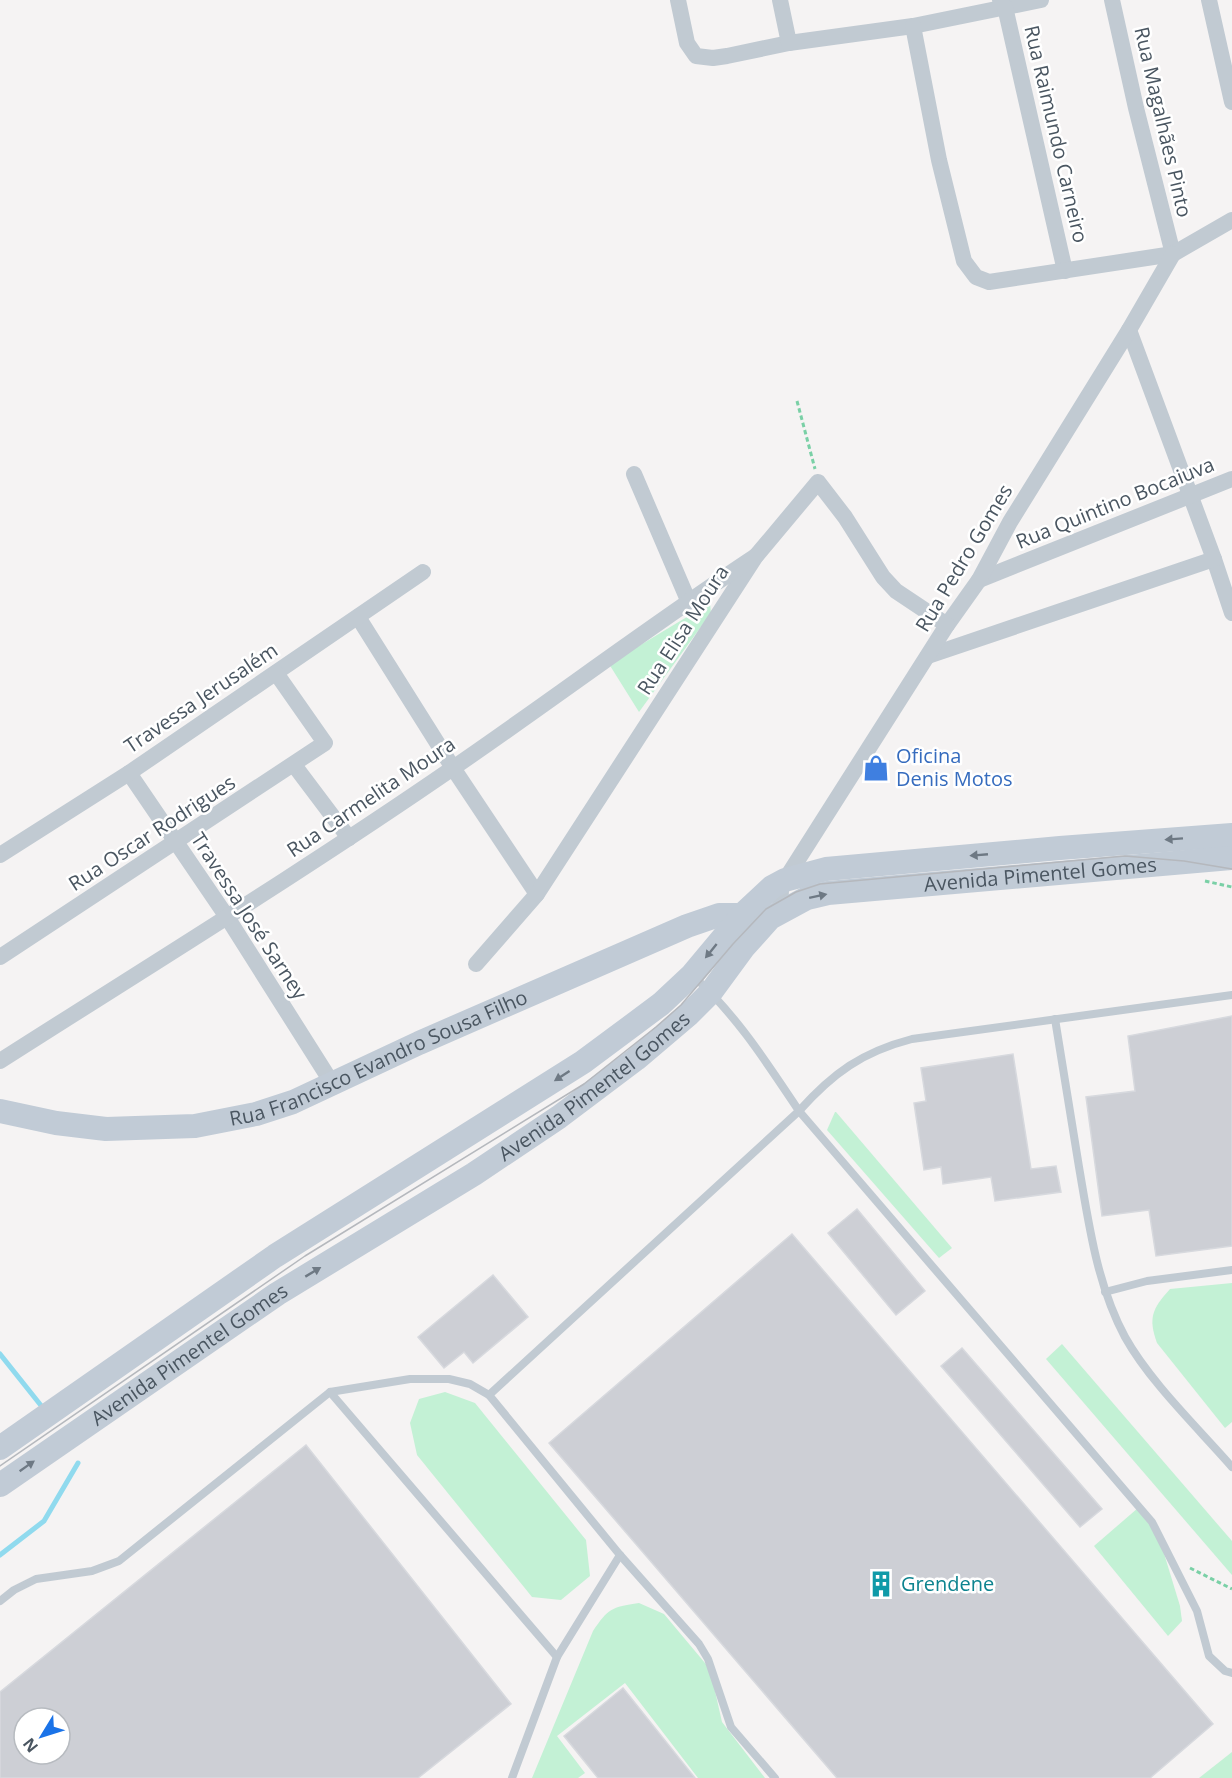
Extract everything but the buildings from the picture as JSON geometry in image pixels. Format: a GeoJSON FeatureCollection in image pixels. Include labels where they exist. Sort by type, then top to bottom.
{"type":"FeatureCollection","features":[{"type":"Feature","properties":{"kind":"main road","name":"Avenida Pimentel Gomes"},"geometry":{"type":"LineString","coordinates":[[0,1448],[275,1256],[583,1062],[661,1004],[692,975],[743,914],[772,887],[785,880],[838,868],[1232,835]]}},
{"type":"Feature","properties":{"kind":"main road","name":"Avenida Pimentel Gomes"},"geometry":{"type":"LineString","coordinates":[[0,1485],[277,1294],[474,1174],[542,1129],[636,1059],[711,992],[744,947],[775,915],[807,898],[828,893],[1232,858]]}},
{"type":"Feature","properties":{"kind":"main road","name":"Rua Francisco Evandro Sousa Filho"},"geometry":{"type":"LineString","coordinates":[[0,1111],[56,1123],[106,1129],[195,1126],[256,1114],[293,1102],[419,1043],[687,926],[719,915],[775,915]]}},
{"type":"Feature","properties":{"kind":"main road"},"geometry":{"type":"LineString","coordinates":[[454,1144],[474,1174]]}},
{"type":"Feature","properties":{"kind":"street"},"geometry":{"type":"LineString","coordinates":[[678,0],[687,43],[696,56],[713,58],[789,43],[913,26],[1003,3],[1041,0]]}},
{"type":"Feature","properties":{"kind":"street"},"geometry":{"type":"LineString","coordinates":[[780,0],[789,43]]}},
{"type":"Feature","properties":{"kind":"street","name":"Rua Magalhães Pinto"},"geometry":{"type":"LineString","coordinates":[[1112,0],[1136,108],[1173,254]]}},
{"type":"Feature","properties":{"kind":"street"},"geometry":{"type":"LineString","coordinates":[[1209,0],[1232,102]]}},
{"type":"Feature","properties":{"kind":"street","name":"Rua Raimundo Carneiro"},"geometry":{"type":"LineString","coordinates":[[1003,3],[1065,271]]}},
{"type":"Feature","properties":{"kind":"street"},"geometry":{"type":"LineString","coordinates":[[913,26],[939,160],[964,261],[976,277],[990,282],[1173,254],[1232,220]]}},
{"type":"Feature","properties":{"kind":"street","name":"Rua Pedro Gomes"},"geometry":{"type":"LineString","coordinates":[[785,880],[947,625],[980,580],[1010,522],[1129,330],[1173,254]]}},
{"type":"Feature","properties":{"kind":"street"},"geometry":{"type":"LineString","coordinates":[[1129,330],[1232,613]]}},
{"type":"Feature","properties":{"kind":"street"},"geometry":{"type":"LineString","coordinates":[[634,474],[688,600]]}},
{"type":"Feature","properties":{"kind":"street","name":"Rua Quintino Bocaiuva"},"geometry":{"type":"LineString","coordinates":[[980,580],[1232,480]]}},
{"type":"Feature","properties":{"kind":"street"},"geometry":{"type":"LineString","coordinates":[[818,482],[845,517],[883,577],[896,591],[947,625]]}},
{"type":"Feature","properties":{"kind":"street","name":"Rua Elisa Moura"},"geometry":{"type":"LineString","coordinates":[[476,964],[537,894],[756,556],[818,482]]}},
{"type":"Feature","properties":{"kind":"street","name":"Rua Carmelita Moura"},"geometry":{"type":"LineString","coordinates":[[0,1061],[349,838],[453,768],[688,600],[756,556]]}},
{"type":"Feature","properties":{"kind":"street"},"geometry":{"type":"LineString","coordinates":[[928,656],[1214,559]]}},
{"type":"Feature","properties":{"kind":"street","name":"Travessa Jerusalém"},"geometry":{"type":"LineString","coordinates":[[0,855],[129,773],[423,572]]}},
{"type":"Feature","properties":{"kind":"street"},"geometry":{"type":"LineString","coordinates":[[358,617],[453,768],[537,894]]}},
{"type":"Feature","properties":{"kind":"street","name":"Rua Oscar Rodrigues"},"geometry":{"type":"LineString","coordinates":[[0,957],[325,743],[276,673]]}},
{"type":"Feature","properties":{"kind":"street"},"geometry":{"type":"LineString","coordinates":[[294,765],[349,838]]}},
{"type":"Feature","properties":{"kind":"street","name":"Travessa José Sarney"},"geometry":{"type":"LineString","coordinates":[[129,773],[227,917],[332,1083]]}},
{"type":"Feature","properties":{"kind":"street"},"geometry":{"type":"LineString","coordinates":[[775,915],[785,880]]}},
{"type":"Feature","properties":{"kind":"lane"},"geometry":{"type":"LineString","coordinates":[[692,975],[711,992],[756,1047],[799,1111],[1152,1522],[1197,1611],[1209,1656],[1225,1671],[1232,1673]]}},
{"type":"Feature","properties":{"kind":"lane"},"geometry":{"type":"LineString","coordinates":[[489,1395],[799,1111],[830,1078],[850,1063],[891,1044],[912,1039],[1232,996]]}},
{"type":"Feature","properties":{"kind":"lane"},"geometry":{"type":"LineString","coordinates":[[1055,1019],[1094,1252],[1105,1292],[1125,1337],[1145,1368],[1232,1467]]}},
{"type":"Feature","properties":{"kind":"lane"},"geometry":{"type":"LineString","coordinates":[[1105,1292],[1147,1281],[1232,1270]]}},
{"type":"Feature","properties":{"kind":"lane"},"geometry":{"type":"LineString","coordinates":[[0,1601],[14,1590],[36,1579],[92,1571],[119,1561],[330,1392],[410,1379],[448,1379],[470,1384],[489,1395],[620,1556],[699,1644],[708,1659],[731,1727],[775,1778]]}},
{"type":"Feature","properties":{"kind":"lane"},"geometry":{"type":"LineString","coordinates":[[330,1392],[557,1657]]}},
{"type":"Feature","properties":{"kind":"lane"},"geometry":{"type":"LineString","coordinates":[[512,1778],[557,1657],[620,1556]]}},
{"type":"Feature","properties":{"kind":"path"},"geometry":{"type":"LineString","coordinates":[[797,401],[818,482]]}},
{"type":"Feature","properties":{"kind":"path"},"geometry":{"type":"LineString","coordinates":[[1204,881],[1232,889]]}},
{"type":"Feature","properties":{"kind":"path"},"geometry":{"type":"LineString","coordinates":[[1172,1560],[1232,1589]]}},
{"type":"Feature","properties":{"kind":"green space"},"geometry":{"type":"Polygon","coordinates":[[[710,603],[711,613],[639,712],[609,664],[710,603]]]}},
{"type":"Feature","properties":{"kind":"green space"},"geometry":{"type":"Polygon","coordinates":[[[835,1112],[952,1248],[939,1258],[827,1130],[835,1112]]]}},
{"type":"Feature","properties":{"kind":"green space"},"geometry":{"type":"Polygon","coordinates":[[[1232,1283],[1232,1422],[1225,1428],[1157,1343],[1152,1320],[1159,1302],[1170,1289],[1232,1283]]]}},
{"type":"Feature","properties":{"kind":"green space"},"geometry":{"type":"Polygon","coordinates":[[[1062,1344],[1232,1541],[1232,1575],[1046,1359],[1062,1344]]]}},
{"type":"Feature","properties":{"kind":"green space"},"geometry":{"type":"Polygon","coordinates":[[[445,1392],[475,1403],[586,1540],[590,1576],[561,1600],[532,1597],[417,1455],[410,1423],[419,1399],[445,1392]]]}},
{"type":"Feature","properties":{"kind":"green space"},"geometry":{"type":"Polygon","coordinates":[[[1138,1508],[1159,1537],[1180,1606],[1182,1621],[1168,1636],[1094,1546],[1138,1508]]]}},
{"type":"Feature","properties":{"kind":"green space"},"geometry":{"type":"Polygon","coordinates":[[[639,1603],[664,1614],[710,1669],[722,1722],[765,1778],[698,1778],[625,1683],[557,1736],[585,1773],[578,1778],[532,1778],[593,1631],[611,1610],[639,1603]]]}},
{"type":"Feature","properties":{"kind":"green space"},"geometry":{"type":"Polygon","coordinates":[[[1232,1752],[1232,1778],[1199,1778],[1232,1752]]]}},
{"type":"Feature","properties":{"kind":"waterway"},"geometry":{"type":"LineString","coordinates":[[0,1354],[43,1408]]}},
{"type":"Feature","properties":{"kind":"waterway"},"geometry":{"type":"LineString","coordinates":[[0,1555],[44,1521],[78,1463]]}},
{"type":"Feature","properties":{"kind":"tram line"},"geometry":{"type":"LineString","coordinates":[[0,1466],[305,1256],[584,1084],[681,1005],[766,909],[796,892],[820,884],[1125,856],[1184,861],[1232,869]]}},
{"type":"Feature","properties":{"kind":"place","name":"Oficina Denis Motos"},"geometry":{"type":"Point","coordinates":[876,768]}},
{"type":"Feature","properties":{"kind":"place","name":"Grendene"},"geometry":{"type":"Point","coordinates":[881,1584]}}]}
